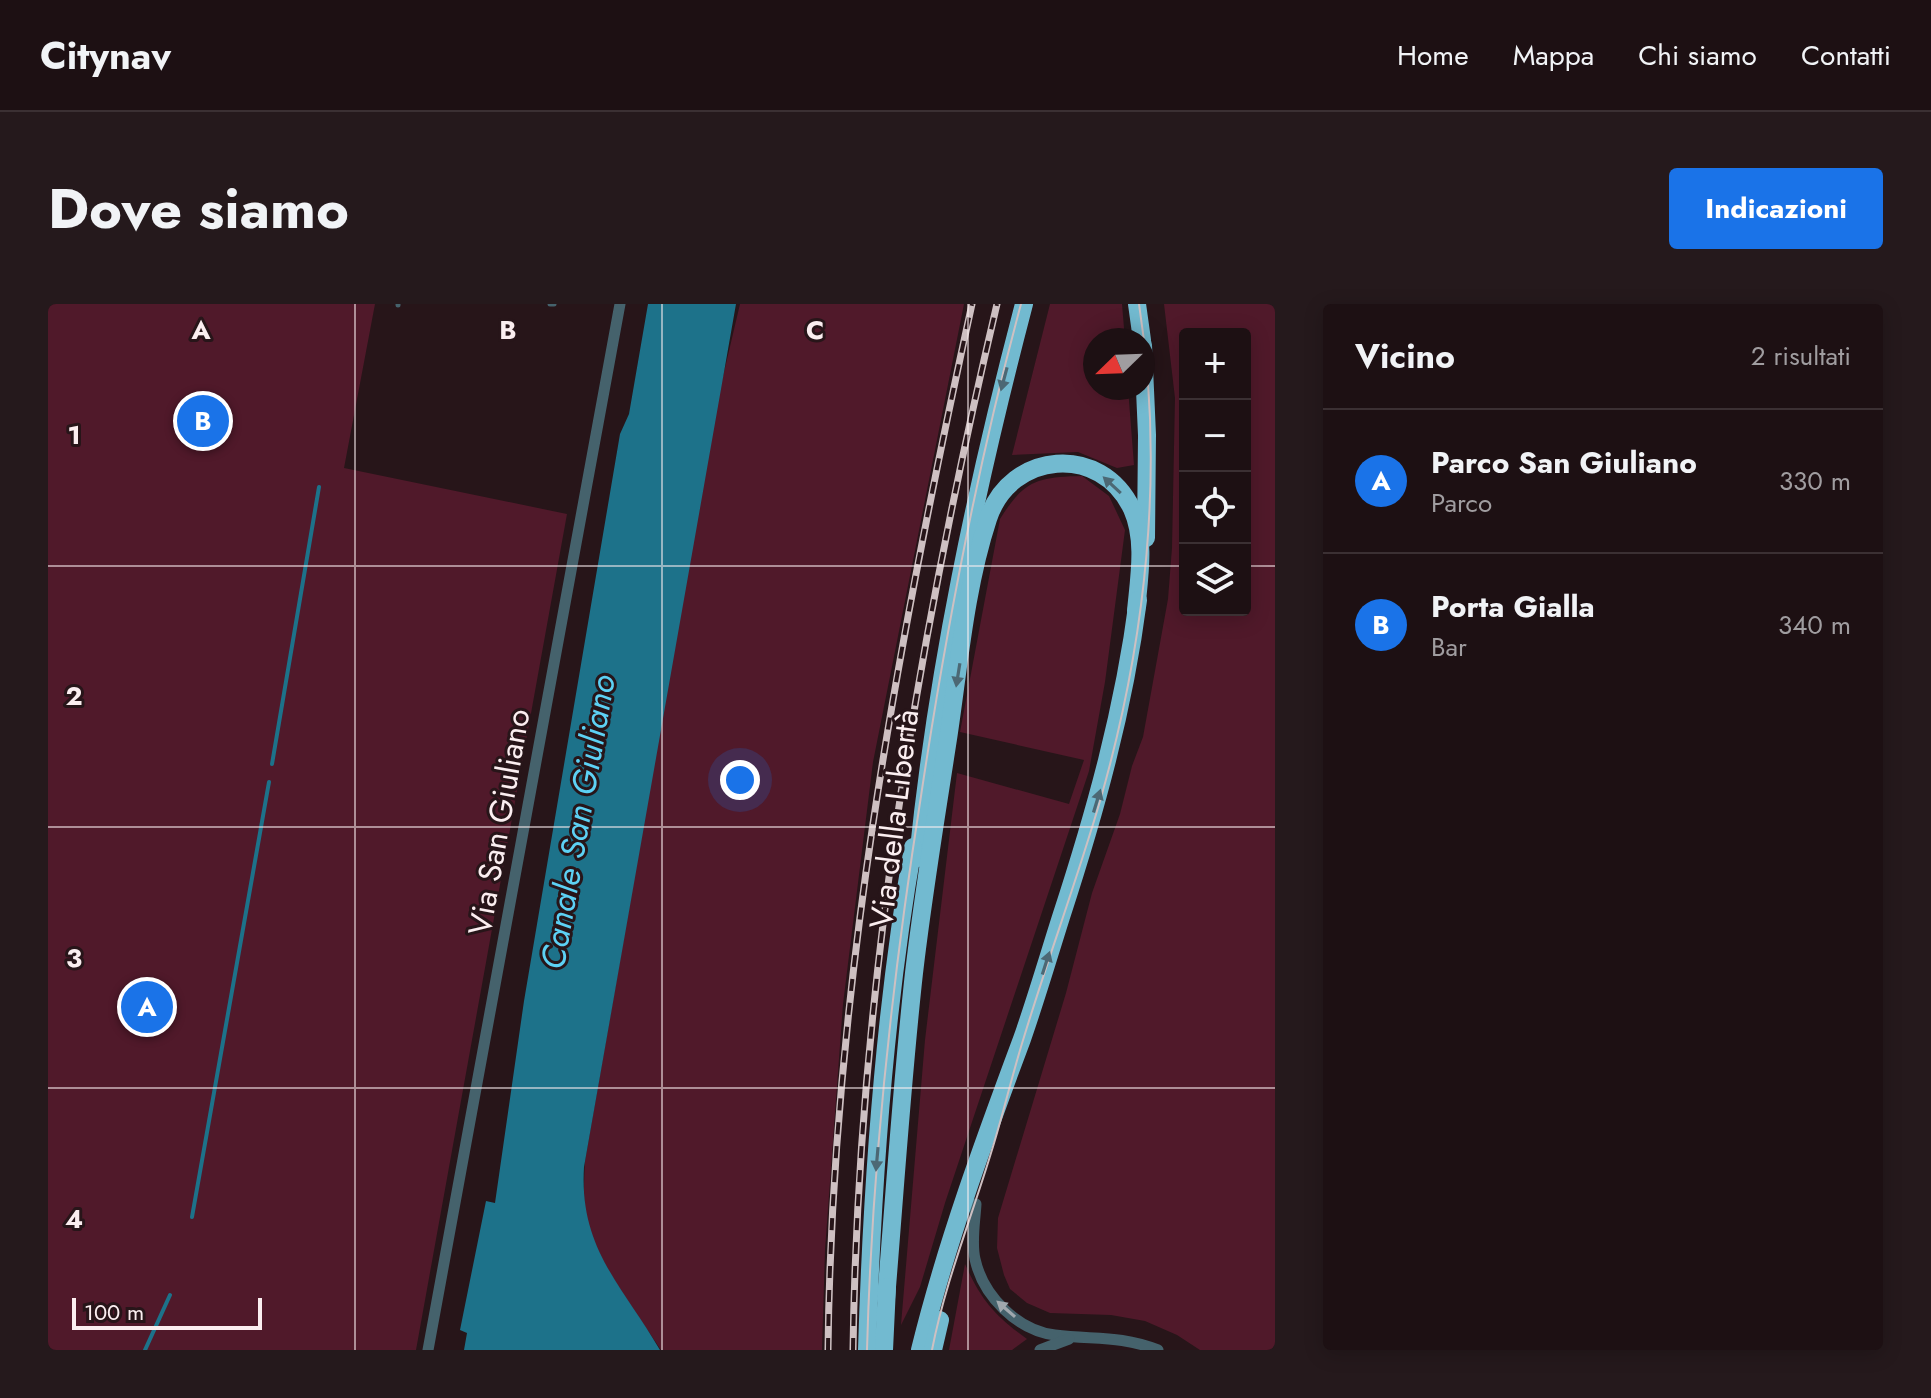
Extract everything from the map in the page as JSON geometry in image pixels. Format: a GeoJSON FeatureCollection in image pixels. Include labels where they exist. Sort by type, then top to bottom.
{"type":"FeatureCollection","features":[{"type":"Feature","properties":{"kind":"highway","name":"Via della Libertà"},"geometry":{"type":"LineString","coordinates":[[884,1350],[904,998],[929,757],[941,678],[976,501],[1024,304]]}},
{"type":"Feature","properties":{"kind":"highway"},"geometry":{"type":"LineString","coordinates":[[1137,304],[1141,328]]}},
{"type":"Feature","properties":{"kind":"highway"},"geometry":{"type":"LineString","coordinates":[[920,1350],[956,1229],[1022,1037],[1117,728],[1147,529],[1144,400]]}},
{"type":"Feature","properties":{"kind":"highway"},"geometry":{"type":"LineString","coordinates":[[886,1299],[914,974],[924,896],[969,606],[986,523],[1004,488],[1036,467],[1061,463],[1083,466],[1099,473],[1117,487],[1132,508],[1138,530],[1140,560],[1136,611]]}},
{"type":"Feature","properties":{"kind":"highway"},"geometry":{"type":"LineString","coordinates":[[867,1350],[874,1200],[887,1053],[910,863],[929,757]]}},
{"type":"Feature","properties":{"kind":"highway"},"geometry":{"type":"LineString","coordinates":[[933,1350],[945,1300],[1004,1113],[1022,1037]]}},
{"type":"Feature","properties":{"kind":"street","name":"Via San Giuliano"},"geometry":{"type":"LineString","coordinates":[[428,1350],[620,304]]}},
{"type":"Feature","properties":{"kind":"street"},"geometry":{"type":"LineString","coordinates":[[976,1204],[974,1257],[989,1293],[1012,1315],[1038,1331],[1054,1335],[1124,1339],[1158,1350]]}},
{"type":"Feature","properties":{"kind":"street"},"geometry":{"type":"LineString","coordinates":[[1040,1350],[1077,1336]]}},
{"type":"Feature","properties":{"kind":"shaded area"},"geometry":{"type":"Polygon","coordinates":[[[48,304],[375,304],[344,468],[567,514],[416,1350],[48,1350],[48,304]]]}},
{"type":"Feature","properties":{"kind":"shaded area"},"geometry":{"type":"Polygon","coordinates":[[[740,304],[964,304],[873,762],[843,1004],[825,1250],[822,1350],[661,1350],[598,1250],[590,1233],[584,1204],[585,1161],[717,402],[740,304]]]}},
{"type":"Feature","properties":{"kind":"shaded area"},"geometry":{"type":"Polygon","coordinates":[[[1050,304],[1122,304],[1124,328],[1083,328],[1083,400],[1129,400],[1134,465],[1117,468],[1078,452],[1012,455],[1050,304]]]}},
{"type":"Feature","properties":{"kind":"shaded area"},"geometry":{"type":"Polygon","coordinates":[[[1164,304],[1275,304],[1275,1350],[1200,1350],[1177,1335],[1145,1321],[1111,1315],[1050,1313],[1027,1303],[1010,1289],[997,1248],[998,1218],[1066,993],[1092,893],[1143,737],[1168,599],[1175,398],[1164,304]]]}},
{"type":"Feature","properties":{"kind":"shaded area"},"geometry":{"type":"Polygon","coordinates":[[[1082,476],[1109,496],[1125,530],[1105,682],[1089,771],[920,1287],[901,1325],[925,1040],[957,773],[1069,804],[1084,760],[960,732],[1000,519],[1017,496],[1034,483],[1082,476]]]}},
{"type":"Feature","properties":{"kind":"shaded area"},"geometry":{"type":"Polygon","coordinates":[[[965,1264],[990,1306],[1027,1339],[1012,1350],[949,1350],[965,1264]]]}},
{"type":"Feature","properties":{"kind":"water","name":"Canale San Giuliano"},"geometry":{"type":"Polygon","coordinates":[[[648,304],[736,304],[584,1167],[588,1221],[596,1243],[618,1285],[660,1350],[464,1350],[467,1333],[460,1330],[486,1201],[495,1203],[524,1001],[620,434],[629,414],[648,304]]]}},
{"type":"Feature","properties":{"kind":"waterway"},"geometry":{"type":"LineString","coordinates":[[272,764],[319,487]]}},
{"type":"Feature","properties":{"kind":"waterway"},"geometry":{"type":"LineString","coordinates":[[192,1217],[269,782]]}},
{"type":"Feature","properties":{"kind":"waterway"},"geometry":{"type":"LineString","coordinates":[[145,1350],[170,1295]]}},
{"type":"Feature","properties":{"kind":"tram line"},"geometry":{"type":"LineString","coordinates":[[867,1350],[879,1141],[892,1003],[911,865],[964,548],[990,426],[1021,304]]}},
{"type":"Feature","properties":{"kind":"tram line"},"geometry":{"type":"LineString","coordinates":[[932,1350],[951,1276],[1024,1037],[1100,801],[1129,679],[1139,617],[1150,492],[1147,366],[1139,304]]}},
{"type":"Feature","properties":{"kind":"railway"},"geometry":{"type":"LineString","coordinates":[[828,1350],[832,1218],[855,954],[894,693],[972,304]]}},
{"type":"Feature","properties":{"kind":"railway"},"geometry":{"type":"LineString","coordinates":[[853,1350],[857,1218],[866,1086],[896,823],[941,562],[997,304]]}},
{"type":"Feature","properties":{"kind":"place","name":"Porta Gialla"},"geometry":{"type":"Point","coordinates":[203,421]}},
{"type":"Feature","properties":{"kind":"place","name":"Parco San Giuliano"},"geometry":{"type":"Point","coordinates":[147,1007]}}]}
